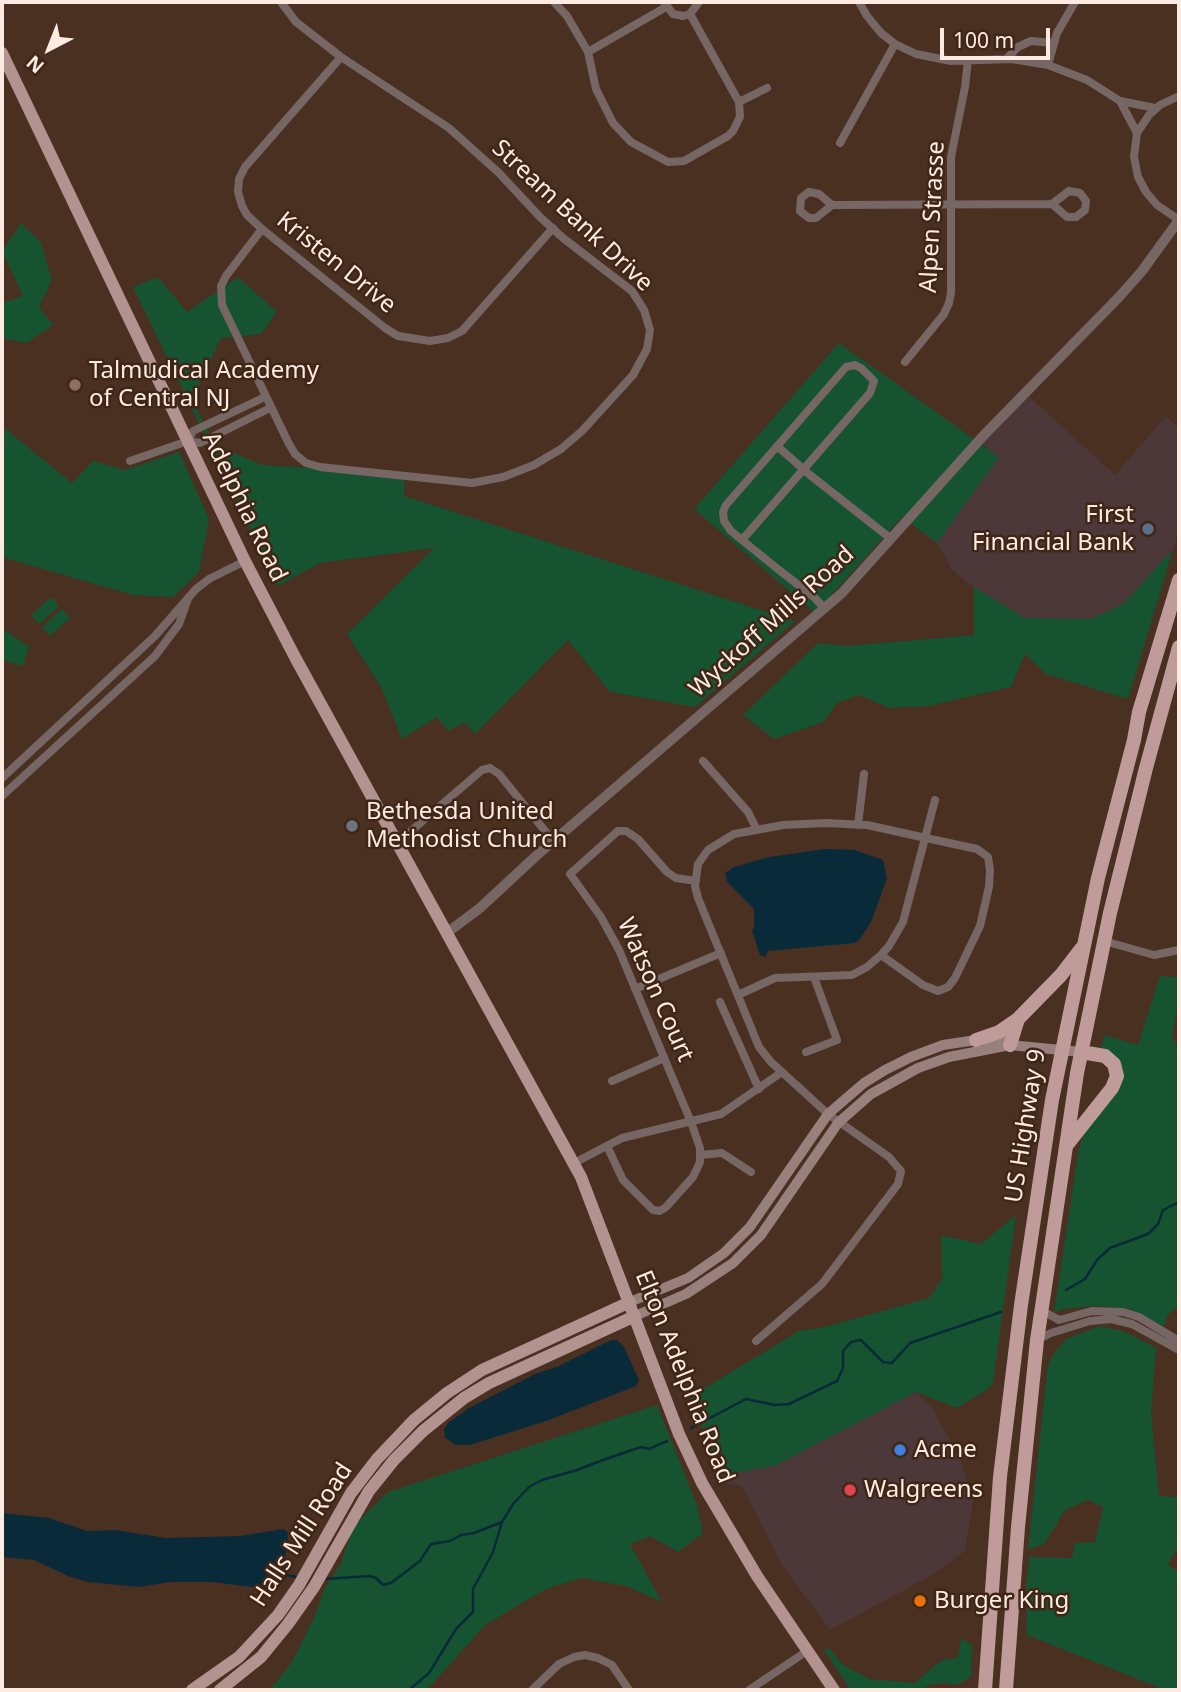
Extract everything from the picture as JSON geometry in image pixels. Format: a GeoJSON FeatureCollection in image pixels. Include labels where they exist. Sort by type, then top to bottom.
{"type":"FeatureCollection","features":[{"type":"Feature","properties":{"kind":"highway","name":"US Highway 9"},"geometry":{"type":"LineString","coordinates":[[985,1690],[1007,1414],[1061,1050],[1139,712],[1179,580]]}},
{"type":"Feature","properties":{"kind":"highway","name":"US Highway 9"},"geometry":{"type":"LineString","coordinates":[[1006,1690],[1018,1527],[1037,1340],[1057,1217],[1065,1147],[1104,941],[1179,647]]}},
{"type":"Feature","properties":{"kind":"highway"},"geometry":{"type":"LineString","coordinates":[[976,1040],[999,1031],[1018,1019],[1061,975],[1083,946]]}},
{"type":"Feature","properties":{"kind":"highway"},"geometry":{"type":"LineString","coordinates":[[1010,1045],[1018,1019]]}},
{"type":"Feature","properties":{"kind":"highway"},"geometry":{"type":"LineString","coordinates":[[1065,1147],[1112,1088],[1117,1076],[1114,1063],[1105,1056],[1081,1052]]}},
{"type":"Feature","properties":{"kind":"main road","name":"Adelphia Road"},"geometry":{"type":"LineString","coordinates":[[2,53],[245,561],[318,701],[574,1163]]}},
{"type":"Feature","properties":{"kind":"main road"},"geometry":{"type":"LineString","coordinates":[[630,1302],[688,1278],[723,1254],[750,1227],[828,1114],[863,1083],[911,1057],[943,1045],[976,1040],[1001,1040],[1010,1045]]}},
{"type":"Feature","properties":{"kind":"main road"},"geometry":{"type":"LineString","coordinates":[[635,1316],[703,1284],[747,1251],[761,1235],[838,1123],[871,1094],[918,1068],[949,1057],[1010,1045],[1081,1052]]}},
{"type":"Feature","properties":{"kind":"main road","name":"Elton Adelphia Road"},"geometry":{"type":"LineString","coordinates":[[574,1163],[582,1177],[675,1423],[702,1483],[734,1539],[834,1690]]}},
{"type":"Feature","properties":{"kind":"main road","name":"Halls Mill Road"},"geometry":{"type":"LineString","coordinates":[[192,1690],[249,1647],[278,1615],[308,1570],[351,1493],[384,1451],[423,1412],[489,1366],[630,1302]]}},
{"type":"Feature","properties":{"kind":"main road","name":"Halls Mill Road"},"geometry":{"type":"LineString","coordinates":[[220,1690],[250,1667],[271,1646],[314,1587],[357,1510],[379,1477],[403,1449],[443,1413],[472,1393],[503,1376],[635,1316]]}},
{"type":"Feature","properties":{"kind":"street","name":"Stream Bank Drive"},"geometry":{"type":"LineString","coordinates":[[262,229],[226,276],[221,296],[222,305],[270,408],[295,454],[306,463],[320,467],[472,483],[503,477],[561,449],[582,431],[632,375],[647,349],[650,330],[644,310],[632,292],[552,228],[499,173],[449,128],[341,57],[296,22],[281,2]]}},
{"type":"Feature","properties":{"kind":"street"},"geometry":{"type":"LineString","coordinates":[[554,2],[564,12],[588,52],[596,89],[613,123],[631,142],[668,162],[684,161],[727,136],[733,131],[740,117],[739,102],[690,14]]}},
{"type":"Feature","properties":{"kind":"street"},"geometry":{"type":"LineString","coordinates":[[588,52],[665,5],[678,16],[690,14],[699,2]]}},
{"type":"Feature","properties":{"kind":"street"},"geometry":{"type":"LineString","coordinates":[[859,2],[874,25],[895,44],[929,58],[1006,59],[1048,65],[1087,80],[1120,101],[1155,108]]}},
{"type":"Feature","properties":{"kind":"street"},"geometry":{"type":"LineString","coordinates":[[1048,65],[1062,23],[1075,2]]}},
{"type":"Feature","properties":{"kind":"street"},"geometry":{"type":"LineString","coordinates":[[1006,59],[1024,43],[1054,43]]}},
{"type":"Feature","properties":{"kind":"street"},"geometry":{"type":"LineString","coordinates":[[840,144],[895,44]]}},
{"type":"Feature","properties":{"kind":"street","name":"Kristen Drive"},"geometry":{"type":"LineString","coordinates":[[341,57],[245,167],[239,180],[238,192],[242,206],[247,215],[262,229],[385,328],[398,336],[430,341],[448,338],[463,331],[552,228]]}},
{"type":"Feature","properties":{"kind":"street","name":"Alpen Strasse"},"geometry":{"type":"LineString","coordinates":[[905,362],[944,314],[949,303],[951,157],[968,60]]}},
{"type":"Feature","properties":{"kind":"street"},"geometry":{"type":"LineString","coordinates":[[739,102],[767,88]]}},
{"type":"Feature","properties":{"kind":"street"},"geometry":{"type":"LineString","coordinates":[[1179,96],[1155,108],[1137,133],[1134,157],[1138,177],[1149,196],[1179,220]]}},
{"type":"Feature","properties":{"kind":"street"},"geometry":{"type":"LineString","coordinates":[[1120,101],[1137,133]]}},
{"type":"Feature","properties":{"kind":"street"},"geometry":{"type":"LineString","coordinates":[[832,205],[1052,204]]}},
{"type":"Feature","properties":{"kind":"street","name":"Wyckoff Mills Road"},"geometry":{"type":"LineString","coordinates":[[448,932],[480,908],[853,582],[984,435],[1120,296],[1179,220]]}},
{"type":"Feature","properties":{"kind":"street"},"geometry":{"type":"LineString","coordinates":[[742,540],[870,393],[874,381],[867,372],[855,365],[846,367],[724,508],[724,521],[742,540],[824,608]]}},
{"type":"Feature","properties":{"kind":"street"},"geometry":{"type":"LineString","coordinates":[[188,441],[193,431],[265,397]]}},
{"type":"Feature","properties":{"kind":"street"},"geometry":{"type":"LineString","coordinates":[[130,461],[188,441],[200,443],[270,408]]}},
{"type":"Feature","properties":{"kind":"street"},"geometry":{"type":"LineString","coordinates":[[777,446],[890,538]]}},
{"type":"Feature","properties":{"kind":"street"},"geometry":{"type":"LineString","coordinates":[[2,778],[155,636],[209,579],[245,561]]}},
{"type":"Feature","properties":{"kind":"street"},"geometry":{"type":"LineString","coordinates":[[2,796],[155,656],[179,624],[188,599]]}},
{"type":"Feature","properties":{"kind":"street"},"geometry":{"type":"LineString","coordinates":[[703,761],[748,812],[757,830]]}},
{"type":"Feature","properties":{"kind":"street"},"geometry":{"type":"LineString","coordinates":[[397,843],[482,770],[491,768],[499,774],[554,842]]}},
{"type":"Feature","properties":{"kind":"street"},"geometry":{"type":"LineString","coordinates":[[858,825],[864,774]]}},
{"type":"Feature","properties":{"kind":"street"},"geometry":{"type":"LineString","coordinates":[[738,995],[775,978],[852,975],[881,955],[903,922],[934,800]]}},
{"type":"Feature","properties":{"kind":"street"},"geometry":{"type":"LineString","coordinates":[[756,1341],[822,1284],[898,1184],[901,1171],[889,1157],[838,1123],[771,1062],[760,1047],[698,898],[698,864],[708,850],[734,834],[783,825],[815,823],[858,825],[926,838],[977,849],[988,857],[989,887],[980,926],[948,987],[938,991],[923,985],[881,955]]}},
{"type":"Feature","properties":{"kind":"street","name":"Watson Court"},"geometry":{"type":"LineString","coordinates":[[696,881],[676,878],[667,872],[638,839],[626,831],[618,831],[570,874],[601,917],[635,989],[691,1122],[700,1155]]}},
{"type":"Feature","properties":{"kind":"street"},"geometry":{"type":"LineString","coordinates":[[1104,941],[1154,955],[1179,950]]}},
{"type":"Feature","properties":{"kind":"street"},"geometry":{"type":"LineString","coordinates":[[635,989],[721,953]]}},
{"type":"Feature","properties":{"kind":"street"},"geometry":{"type":"LineString","coordinates":[[806,1052],[837,1040],[814,977]]}},
{"type":"Feature","properties":{"kind":"street"},"geometry":{"type":"LineString","coordinates":[[720,1002],[759,1089]]}},
{"type":"Feature","properties":{"kind":"street"},"geometry":{"type":"LineString","coordinates":[[612,1081],[664,1058]]}},
{"type":"Feature","properties":{"kind":"street"},"geometry":{"type":"LineString","coordinates":[[574,1163],[622,1138],[721,1115],[782,1072]]}},
{"type":"Feature","properties":{"kind":"street"},"geometry":{"type":"LineString","coordinates":[[607,1146],[623,1180],[653,1210],[660,1211],[692,1177],[700,1162],[700,1155],[722,1153],[751,1172]]}},
{"type":"Feature","properties":{"kind":"street"},"geometry":{"type":"LineString","coordinates":[[1041,1310],[1056,1320],[1092,1311],[1112,1310],[1131,1314],[1179,1350]]}},
{"type":"Feature","properties":{"kind":"street"},"geometry":{"type":"LineString","coordinates":[[1037,1340],[1058,1330],[1100,1319],[1146,1326],[1179,1341]]}},
{"type":"Feature","properties":{"kind":"street"},"geometry":{"type":"LineString","coordinates":[[749,1690],[807,1651]]}},
{"type":"Feature","properties":{"kind":"street"},"geometry":{"type":"LineString","coordinates":[[532,1690],[559,1664],[574,1657],[585,1656],[598,1658],[611,1665],[629,1690]]}},
{"type":"Feature","properties":{"kind":"shaded area"},"geometry":{"type":"Polygon","coordinates":[[[1022,390],[1115,475],[1166,416],[1179,428],[1179,530],[1173,549],[1123,604],[1091,619],[1025,618],[974,587],[952,570],[937,543],[999,457],[975,438],[1022,390]]]}},
{"type":"Feature","properties":{"kind":"shaded area"},"geometry":{"type":"Polygon","coordinates":[[[916,1392],[931,1406],[961,1461],[973,1500],[965,1551],[934,1574],[830,1630],[781,1563],[742,1486],[710,1481],[721,1475],[774,1466],[916,1392]]]}},
{"type":"Feature","properties":{"kind":"green space"},"geometry":{"type":"Polygon","coordinates":[[[21,223],[41,243],[52,280],[39,307],[53,325],[26,343],[2,338],[2,303],[23,296],[2,251],[21,223]]]}},
{"type":"Feature","properties":{"kind":"green space"},"geometry":{"type":"Polygon","coordinates":[[[158,277],[187,312],[238,277],[277,312],[261,334],[221,338],[192,399],[214,444],[262,465],[405,474],[404,496],[795,621],[695,707],[610,692],[568,640],[475,734],[465,722],[448,731],[437,717],[402,739],[381,687],[347,634],[434,548],[320,563],[278,586],[133,287],[158,277]]]}},
{"type":"Feature","properties":{"kind":"green space"},"geometry":{"type":"Polygon","coordinates":[[[839,343],[999,457],[937,543],[902,517],[815,613],[694,509],[839,343]]]}},
{"type":"Feature","properties":{"kind":"green space"},"geometry":{"type":"Polygon","coordinates":[[[4,428],[72,483],[93,461],[125,470],[179,452],[209,519],[199,572],[173,597],[133,595],[2,557],[4,428]]]}},
{"type":"Feature","properties":{"kind":"green space"},"geometry":{"type":"Polygon","coordinates":[[[1173,549],[1128,699],[1046,674],[1025,654],[1011,687],[928,706],[889,708],[860,695],[837,703],[823,722],[774,739],[743,715],[818,643],[847,646],[974,635],[974,587],[1025,618],[1091,619],[1123,604],[1173,549]]]}},
{"type":"Feature","properties":{"kind":"green space"},"geometry":{"type":"Polygon","coordinates":[[[51,597],[59,606],[39,624],[31,615],[51,597]]]}},
{"type":"Feature","properties":{"kind":"green space"},"geometry":{"type":"Polygon","coordinates":[[[62,609],[70,618],[50,636],[42,627],[62,609]]]}},
{"type":"Feature","properties":{"kind":"green space"},"geometry":{"type":"Polygon","coordinates":[[[2,629],[29,646],[23,666],[2,660],[2,629]]]}},
{"type":"Feature","properties":{"kind":"green space"},"geometry":{"type":"Polygon","coordinates":[[[1160,976],[1179,977],[1179,997],[1172,1037],[1179,1048],[1179,1305],[1167,1316],[1164,1327],[1126,1308],[1095,1306],[1063,1309],[1054,1313],[1079,1148],[1085,1130],[1118,1087],[1101,1050],[1104,1035],[1138,1045],[1160,976]]]}},
{"type":"Feature","properties":{"kind":"green space"},"geometry":{"type":"Polygon","coordinates":[[[1016,1215],[993,1383],[988,1389],[957,1408],[916,1392],[774,1466],[721,1475],[690,1397],[799,1331],[825,1327],[929,1298],[942,1279],[941,1235],[981,1244],[1016,1215]]]}},
{"type":"Feature","properties":{"kind":"green space"},"geometry":{"type":"Polygon","coordinates":[[[1099,1326],[1123,1331],[1156,1348],[1151,1413],[1159,1496],[1179,1497],[1179,1545],[1168,1565],[1179,1572],[1179,1690],[1165,1690],[1027,1635],[1026,1584],[1030,1557],[1072,1558],[1075,1543],[1095,1542],[1103,1507],[1088,1500],[1065,1510],[1044,1544],[1028,1550],[1048,1364],[1066,1339],[1099,1326]]]}},
{"type":"Feature","properties":{"kind":"green space"},"geometry":{"type":"Polygon","coordinates":[[[657,1405],[697,1505],[703,1533],[678,1552],[650,1536],[630,1544],[662,1602],[626,1586],[581,1578],[546,1589],[485,1625],[427,1690],[270,1690],[292,1662],[314,1618],[324,1590],[341,1563],[353,1527],[388,1492],[657,1405]]]}},
{"type":"Feature","properties":{"kind":"green space"},"geometry":{"type":"Polygon","coordinates":[[[961,1638],[972,1645],[971,1677],[957,1685],[929,1685],[920,1690],[851,1690],[824,1650],[829,1648],[842,1664],[869,1679],[915,1683],[936,1664],[945,1659],[958,1658],[961,1638]]]}},
{"type":"Feature","properties":{"kind":"water"},"geometry":{"type":"Polygon","coordinates":[[[825,849],[855,850],[883,860],[887,878],[872,920],[855,943],[768,951],[765,957],[760,955],[752,930],[754,909],[727,882],[725,873],[734,867],[769,857],[825,849]]]}},
{"type":"Feature","properties":{"kind":"water"},"geometry":{"type":"Polygon","coordinates":[[[611,1340],[617,1340],[624,1347],[639,1380],[636,1386],[549,1420],[470,1445],[456,1445],[445,1438],[444,1429],[448,1423],[469,1408],[535,1374],[559,1366],[611,1340]]]}},
{"type":"Feature","properties":{"kind":"water"},"geometry":{"type":"Polygon","coordinates":[[[2,1513],[49,1518],[87,1531],[115,1530],[166,1538],[240,1536],[283,1529],[287,1531],[288,1537],[284,1569],[288,1570],[286,1579],[282,1578],[279,1587],[274,1590],[213,1582],[170,1582],[139,1587],[88,1582],[34,1560],[2,1557],[2,1513]]]}},
{"type":"Feature","properties":{"kind":"waterway"},"geometry":{"type":"LineString","coordinates":[[1066,1290],[1085,1279],[1097,1260],[1110,1248],[1148,1234],[1158,1224],[1163,1210],[1179,1202]]}},
{"type":"Feature","properties":{"kind":"waterway"},"geometry":{"type":"LineString","coordinates":[[691,1428],[746,1399],[775,1405],[789,1404],[837,1381],[843,1368],[843,1351],[851,1342],[861,1340],[883,1362],[892,1363],[910,1343],[1001,1312]]}},
{"type":"Feature","properties":{"kind":"waterway"},"geometry":{"type":"LineString","coordinates":[[409,1690],[429,1673],[456,1629],[473,1612],[473,1589],[493,1552],[502,1522],[513,1504],[529,1487],[542,1480],[641,1447],[649,1449],[667,1441]]}},
{"type":"Feature","properties":{"kind":"waterway"},"geometry":{"type":"LineString","coordinates":[[325,1579],[369,1576],[376,1578],[383,1585],[391,1583],[420,1561],[431,1544],[450,1541],[502,1522]]}},
{"type":"Feature","properties":{"kind":"waterway"},"geometry":{"type":"LineString","coordinates":[[287,1575],[297,1577]]}},
{"type":"Feature","properties":{"kind":"place","name":"Talmudical Academy of Central NJ"},"geometry":{"type":"Point","coordinates":[75,385]}},
{"type":"Feature","properties":{"kind":"place","name":"First Financial Bank"},"geometry":{"type":"Point","coordinates":[1148,529]}},
{"type":"Feature","properties":{"kind":"place","name":"Bethesda United Methodist Church"},"geometry":{"type":"Point","coordinates":[352,826]}},
{"type":"Feature","properties":{"kind":"place","name":"Acme"},"geometry":{"type":"Point","coordinates":[900,1450]}},
{"type":"Feature","properties":{"kind":"place","name":"Walgreens"},"geometry":{"type":"Point","coordinates":[850,1490]}},
{"type":"Feature","properties":{"kind":"place","name":"Burger King"},"geometry":{"type":"Point","coordinates":[920,1601]}}]}
